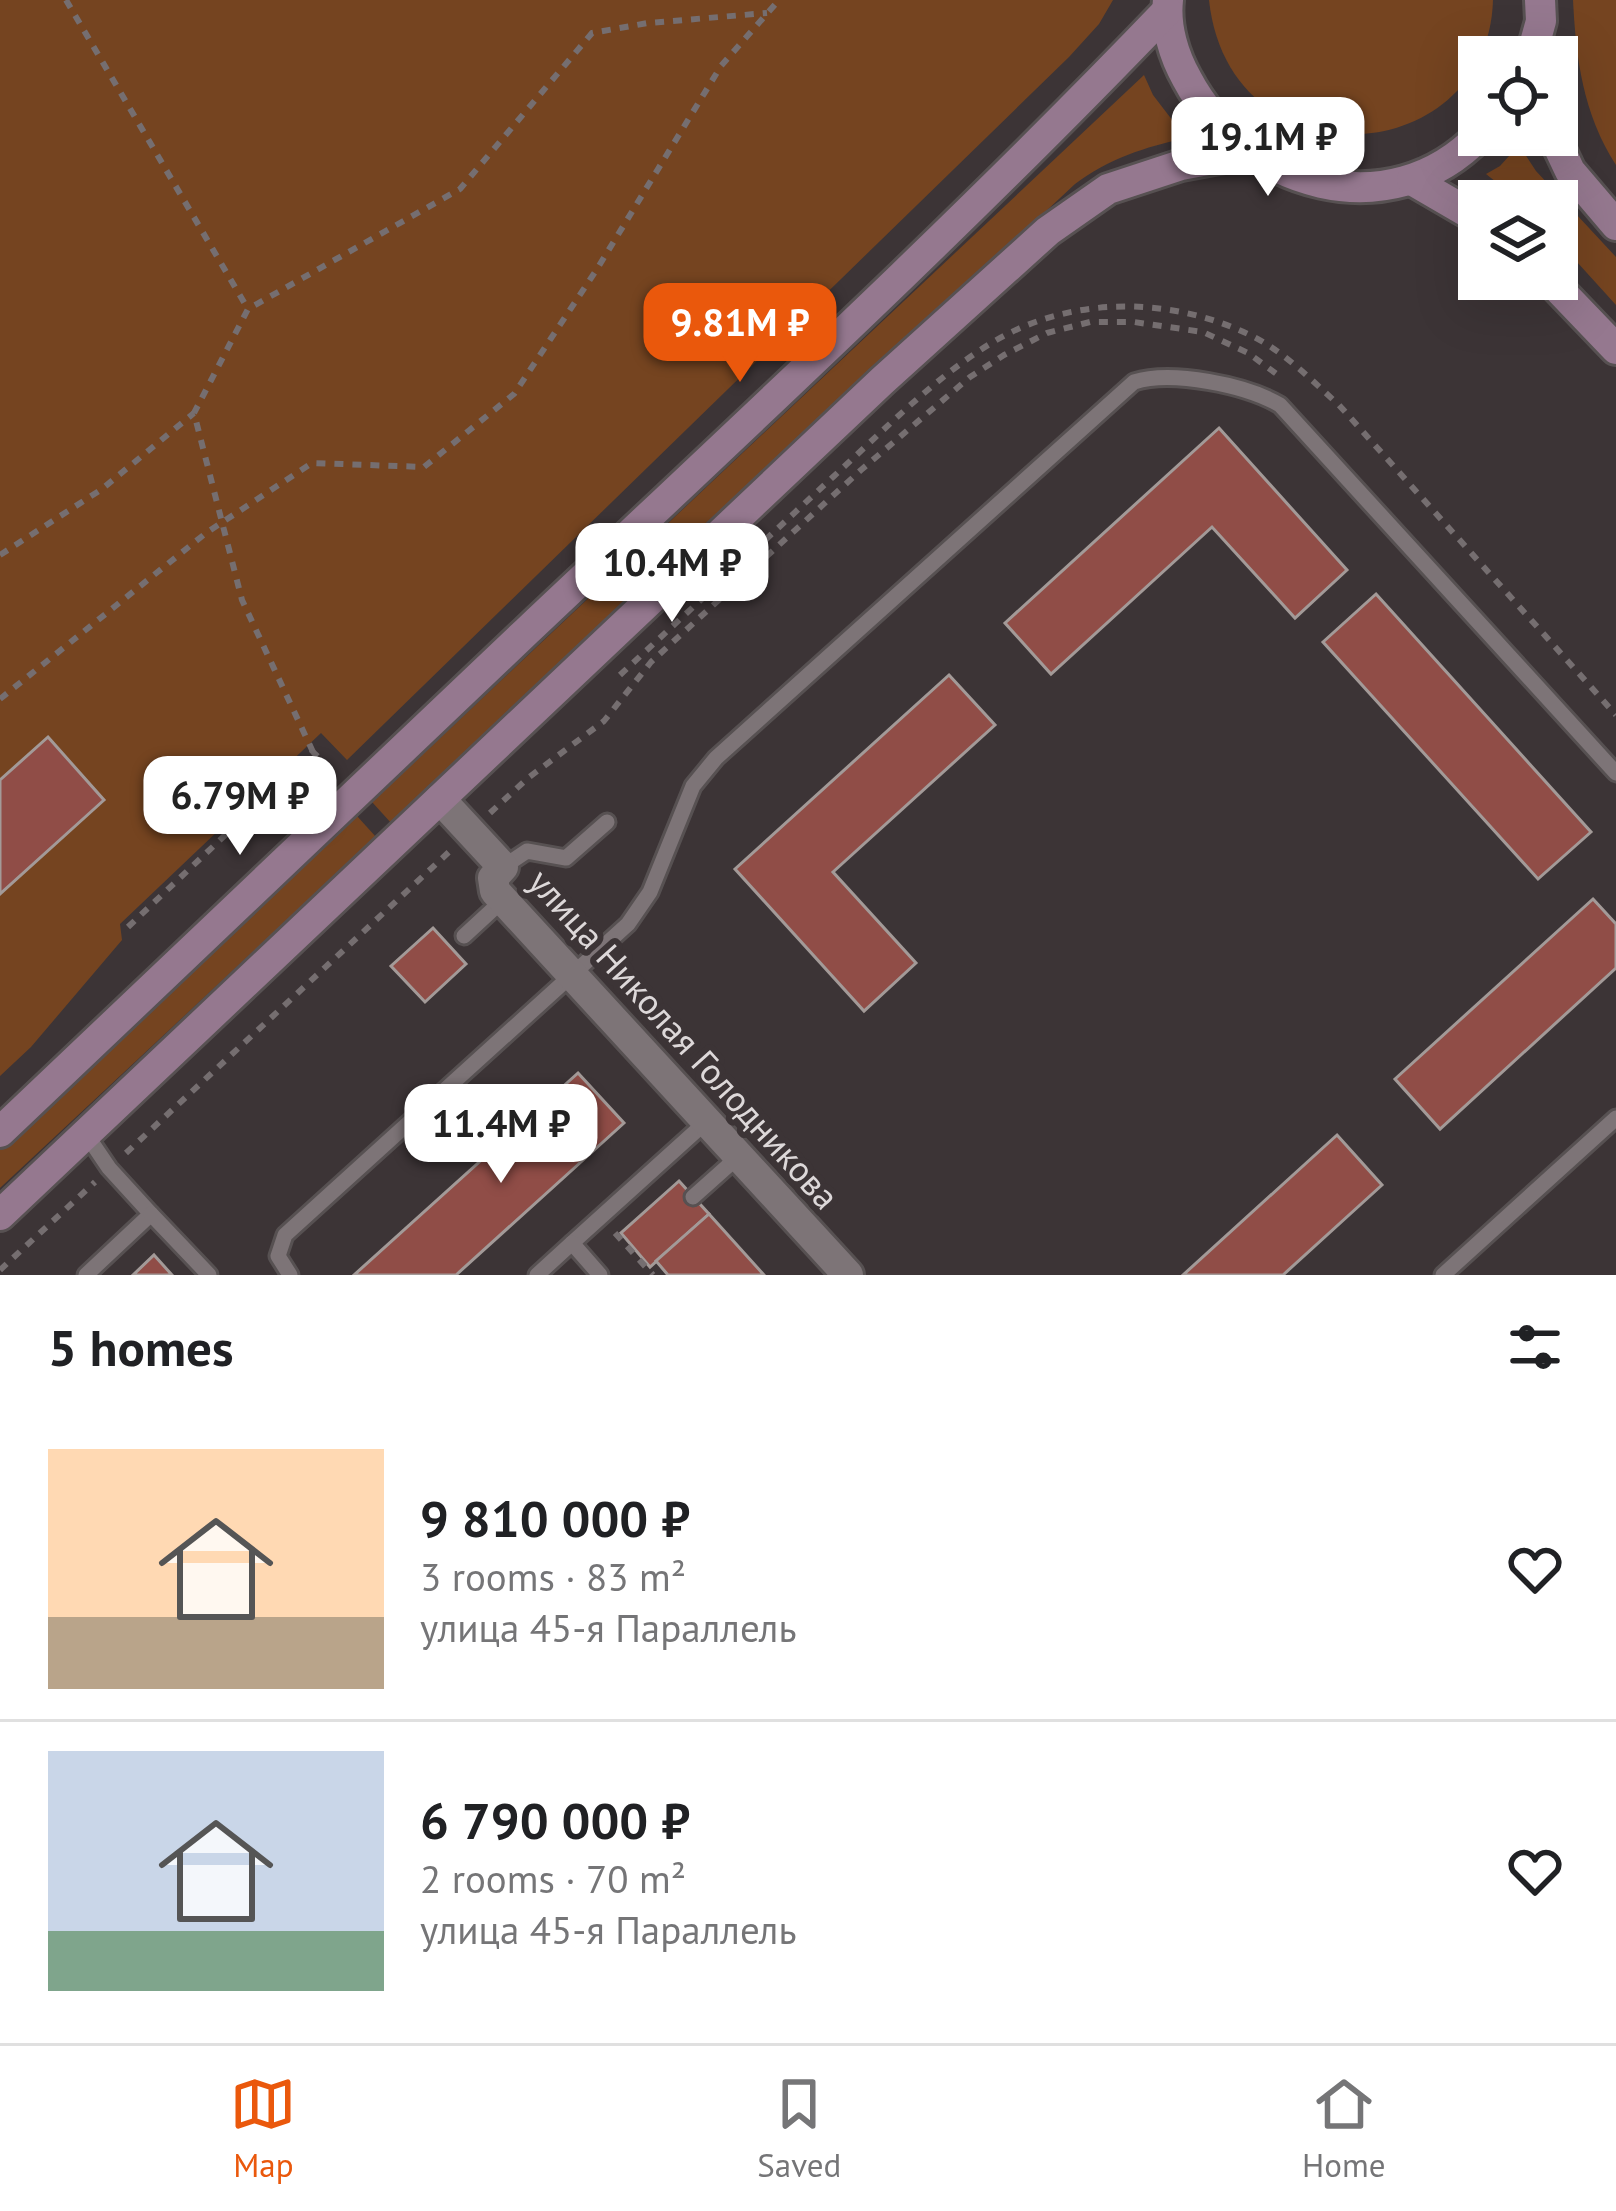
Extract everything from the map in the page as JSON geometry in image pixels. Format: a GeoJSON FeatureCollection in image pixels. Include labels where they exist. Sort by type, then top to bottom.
{"type":"FeatureCollection","features":[{"type":"Feature","properties":{"kind":"main road"},"geometry":{"type":"LineString","coordinates":[[1537,36],[1540,0]]}},
{"type":"Feature","properties":{"kind":"main road"},"geometry":{"type":"LineString","coordinates":[[1167,6],[1175,58],[1217,124],[1251,152],[1306,182],[1350,188],[1412,179],[1459,156]]}},
{"type":"Feature","properties":{"kind":"main road"},"geometry":{"type":"LineString","coordinates":[[0,1132],[841,336],[1167,6]]}},
{"type":"Feature","properties":{"kind":"main road"},"geometry":{"type":"LineString","coordinates":[[0,1215],[866,396],[1048,231],[1108,189],[1181,164],[1251,152]]}},
{"type":"Feature","properties":{"kind":"main road"},"geometry":{"type":"LineString","coordinates":[[1563,156],[1616,225]]}},
{"type":"Feature","properties":{"kind":"main road"},"geometry":{"type":"LineString","coordinates":[[1412,179],[1458,206]]}},
{"type":"Feature","properties":{"kind":"main road"},"geometry":{"type":"LineString","coordinates":[[1569,300],[1616,349]]}},
{"type":"Feature","properties":{"kind":"street","name":"улица Николая Голодникова"},"geometry":{"type":"LineString","coordinates":[[440,799],[503,867],[493,885],[503,900],[848,1275]]}},
{"type":"Feature","properties":{"kind":"lane"},"geometry":{"type":"LineString","coordinates":[[290,1275],[278,1256],[285,1235],[641,908],[693,786],[716,758],[1134,382],[1153,376],[1266,397],[1297,419],[1616,772]]}},
{"type":"Feature","properties":{"kind":"lane"},"geometry":{"type":"LineString","coordinates":[[503,867],[527,851],[566,858],[607,822]]}},
{"type":"Feature","properties":{"kind":"lane"},"geometry":{"type":"LineString","coordinates":[[464,936],[503,900]]}},
{"type":"Feature","properties":{"kind":"lane"},"geometry":{"type":"LineString","coordinates":[[1443,1275],[1616,1118]]}},
{"type":"Feature","properties":{"kind":"lane"},"geometry":{"type":"LineString","coordinates":[[537,1275],[706,1121]]}},
{"type":"Feature","properties":{"kind":"lane"},"geometry":{"type":"LineString","coordinates":[[86,1134],[110,1168],[209,1275]]}},
{"type":"Feature","properties":{"kind":"lane"},"geometry":{"type":"LineString","coordinates":[[693,1197],[739,1156]]}},
{"type":"Feature","properties":{"kind":"lane"},"geometry":{"type":"LineString","coordinates":[[86,1275],[152,1214]]}},
{"type":"Feature","properties":{"kind":"lane"},"geometry":{"type":"LineString","coordinates":[[572,1244],[600,1275]]}},
{"type":"Feature","properties":{"kind":"path"},"geometry":{"type":"LineString","coordinates":[[65,0],[248,309]]}},
{"type":"Feature","properties":{"kind":"path"},"geometry":{"type":"LineString","coordinates":[[0,700],[222,523],[312,463],[424,467],[514,394],[721,66],[779,0]]}},
{"type":"Feature","properties":{"kind":"path"},"geometry":{"type":"LineString","coordinates":[[0,555],[102,489],[194,413],[248,309],[460,189],[592,33],[648,23],[767,14]]}},
{"type":"Feature","properties":{"kind":"path"},"geometry":{"type":"LineString","coordinates":[[194,413],[242,600],[313,752]]}},
{"type":"Feature","properties":{"kind":"path"},"geometry":{"type":"LineString","coordinates":[[601,1217],[653,1275]]}},
{"type":"Feature","properties":{"kind":"shaded area"},"geometry":{"type":"Polygon","coordinates":[[[0,0],[1113,0],[1069,57],[347,760],[321,733],[120,924],[122,940],[31,1047],[0,1076],[0,0]]]}},
{"type":"Feature","properties":{"kind":"shaded area"},"geometry":{"type":"Polygon","coordinates":[[[1209,0],[1493,0],[1485,36],[1458,36],[1458,86],[1449,98],[1406,124],[1357,134],[1306,127],[1261,103],[1227,61],[1209,0]]]}},
{"type":"Feature","properties":{"kind":"shaded area"},"geometry":{"type":"Polygon","coordinates":[[[1573,0],[1616,0],[1616,165],[1583,86],[1573,0]]]}},
{"type":"Feature","properties":{"kind":"shaded area"},"geometry":{"type":"Polygon","coordinates":[[[1144,75],[1153,95],[1186,138],[1128,155],[1075,184],[392,824],[372,802],[1144,75]]]}},
{"type":"Feature","properties":{"kind":"shaded area"},"geometry":{"type":"Polygon","coordinates":[[[1509,156],[1526,156],[1544,180],[1494,180],[1486,174],[1509,156]]]}},
{"type":"Feature","properties":{"kind":"shaded area"},"geometry":{"type":"Polygon","coordinates":[[[1578,216],[1616,257],[1616,305],[1578,263],[1578,216]]]}},
{"type":"Feature","properties":{"kind":"shaded area"},"geometry":{"type":"Polygon","coordinates":[[[357,816],[376,837],[0,1188],[0,1149],[357,816]]]}},
{"type":"Feature","properties":{"kind":"building"},"geometry":{"type":"Polygon","coordinates":[[[1219,428],[1347,570],[1295,618],[1212,527],[1051,674],[1005,623],[1219,428]]]}},
{"type":"Feature","properties":{"kind":"building"},"geometry":{"type":"Polygon","coordinates":[[[1376,594],[1591,832],[1538,879],[1323,642],[1376,594]]]}},
{"type":"Feature","properties":{"kind":"building"},"geometry":{"type":"Polygon","coordinates":[[[949,675],[995,725],[833,872],[916,963],[864,1011],[735,869],[949,675]]]}},
{"type":"Feature","properties":{"kind":"building"},"geometry":{"type":"Polygon","coordinates":[[[48,737],[104,800],[0,894],[0,780],[48,737]]]}},
{"type":"Feature","properties":{"kind":"building"},"geometry":{"type":"Polygon","coordinates":[[[1593,899],[1616,924],[1616,968],[1440,1129],[1395,1079],[1593,899]]]}},
{"type":"Feature","properties":{"kind":"building"},"geometry":{"type":"Polygon","coordinates":[[[433,928],[466,964],[425,1002],[391,966],[433,928]]]}},
{"type":"Feature","properties":{"kind":"building"},"geometry":{"type":"Polygon","coordinates":[[[578,1073],[624,1123],[456,1275],[354,1275],[578,1073]]]}},
{"type":"Feature","properties":{"kind":"building"},"geometry":{"type":"Polygon","coordinates":[[[1337,1135],[1382,1185],[1283,1275],[1183,1275],[1337,1135]]]}},
{"type":"Feature","properties":{"kind":"building"},"geometry":{"type":"Polygon","coordinates":[[[679,1181],[709,1214],[650,1267],[621,1233],[679,1181]]]}},
{"type":"Feature","properties":{"kind":"building"},"geometry":{"type":"Polygon","coordinates":[[[709,1214],[764,1275],[668,1275],[656,1261],[709,1214]]]}},
{"type":"Feature","properties":{"kind":"building"},"geometry":{"type":"Polygon","coordinates":[[[154,1255],[172,1275],[133,1275],[154,1255]]]}}]}
